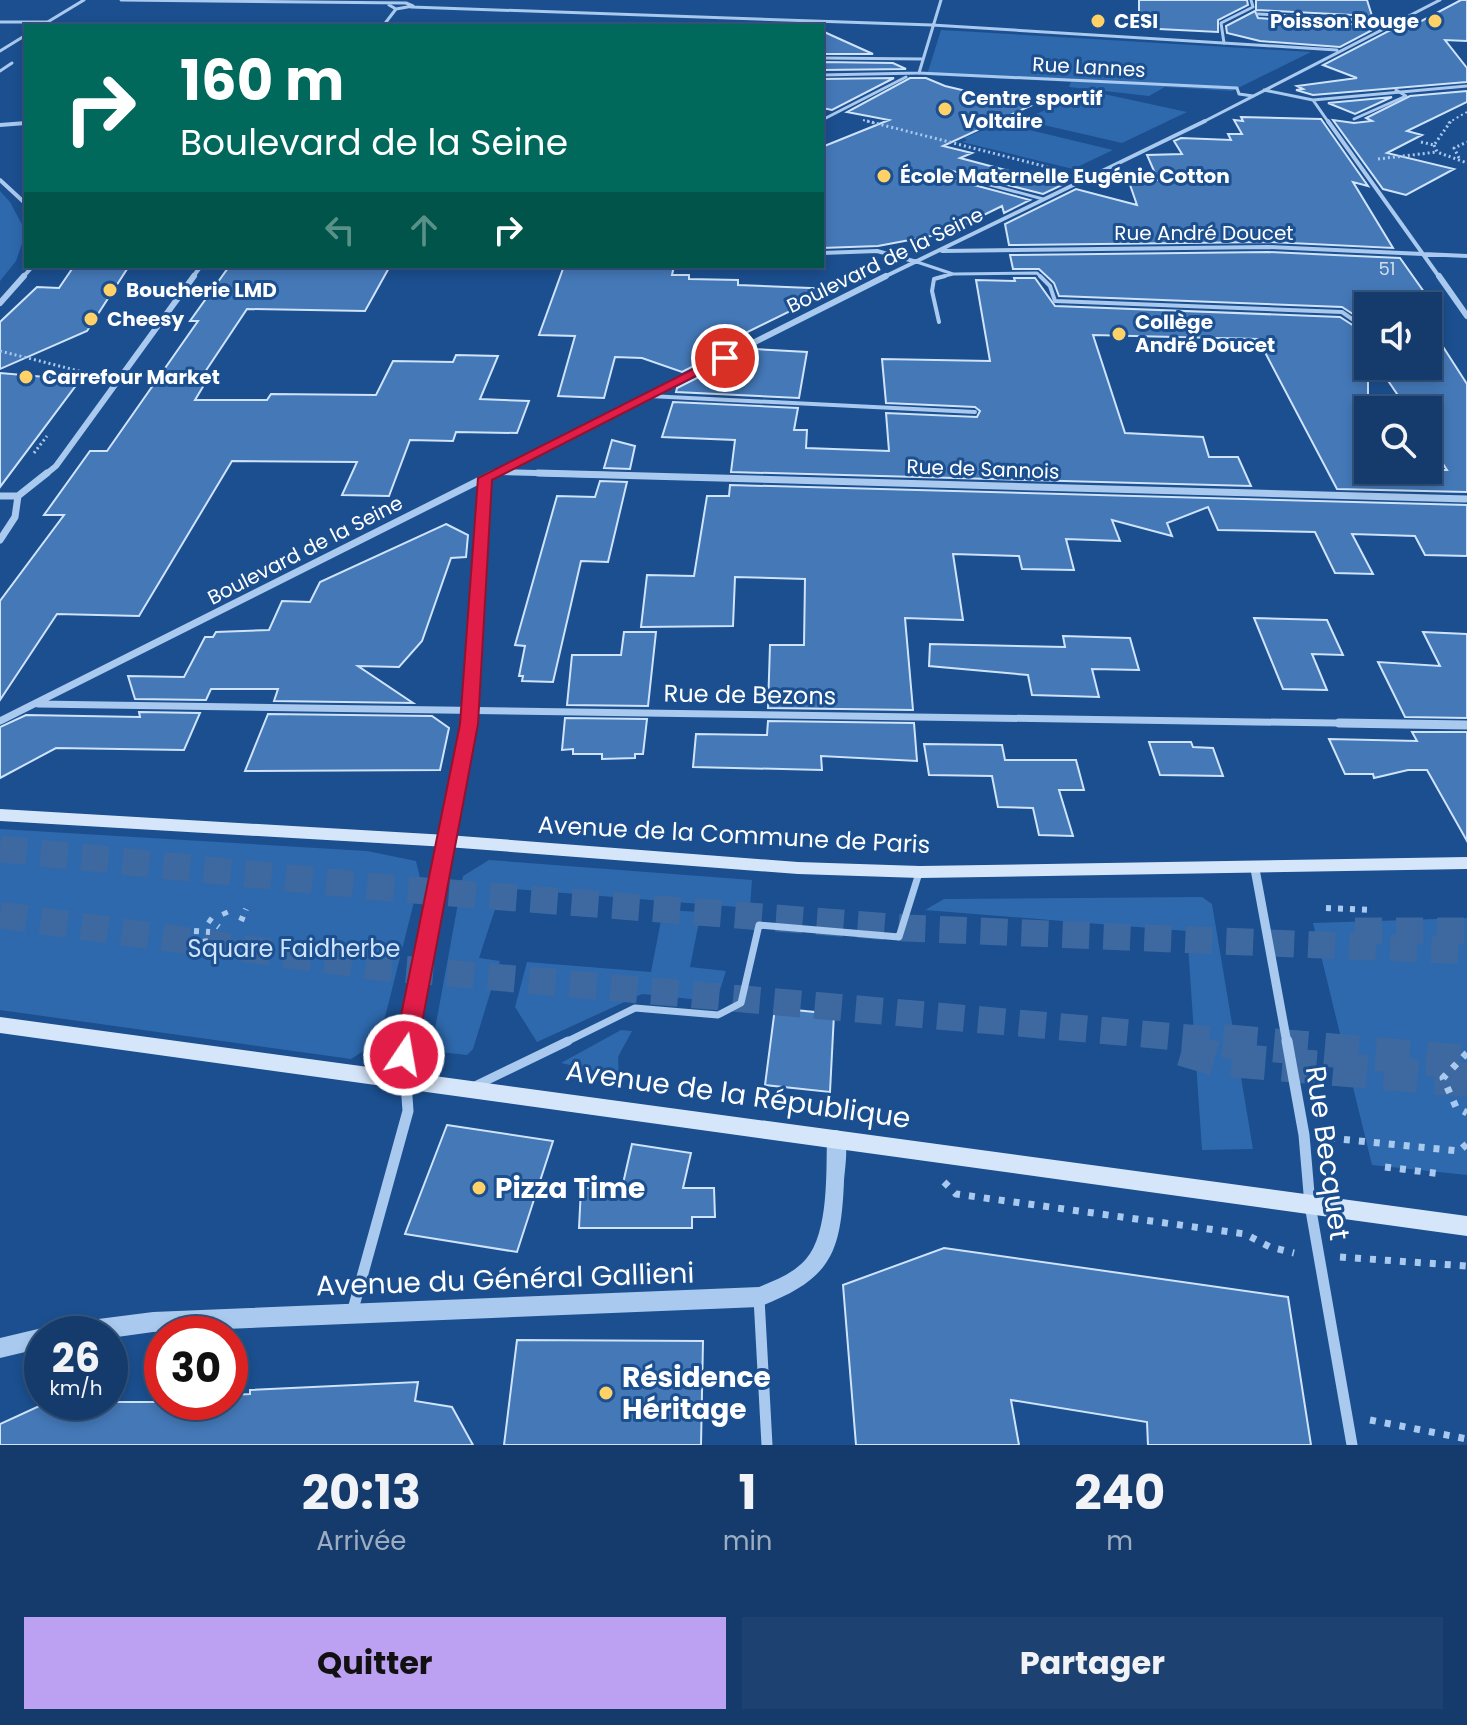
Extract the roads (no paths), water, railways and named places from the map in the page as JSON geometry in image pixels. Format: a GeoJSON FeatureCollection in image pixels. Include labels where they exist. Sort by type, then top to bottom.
{"type":"FeatureCollection","features":[{"type":"Feature","properties":{"kind":"main road","name":"Avenue de la Commune de Paris"},"geometry":{"type":"LineString","coordinates":[[0,815],[393,841],[447,841],[798,868],[920,872],[1255,869],[1467,863]]}},
{"type":"Feature","properties":{"kind":"main road","name":"Avenue de la République"},"geometry":{"type":"LineString","coordinates":[[0,1025],[1467,1226]]}},
{"type":"Feature","properties":{"kind":"street"},"geometry":{"type":"LineString","coordinates":[[44,24],[84,0]]}},
{"type":"Feature","properties":{"kind":"street"},"geometry":{"type":"LineString","coordinates":[[121,0],[389,5],[400,1],[410,3],[411,7]]}},
{"type":"Feature","properties":{"kind":"street"},"geometry":{"type":"LineString","coordinates":[[824,75],[919,73],[941,0]]}},
{"type":"Feature","properties":{"kind":"street","name":"Boulevard de la Seine"},"geometry":{"type":"LineString","coordinates":[[0,721],[1440,0]]}},
{"type":"Feature","properties":{"kind":"street"},"geometry":{"type":"LineString","coordinates":[[389,5],[396,9],[411,7],[932,25],[1340,50]]}},
{"type":"Feature","properties":{"kind":"street"},"geometry":{"type":"LineString","coordinates":[[385,24],[396,9]]}},
{"type":"Feature","properties":{"kind":"street"},"geometry":{"type":"LineString","coordinates":[[0,22],[48,22]]}},
{"type":"Feature","properties":{"kind":"street"},"geometry":{"type":"LineString","coordinates":[[1,50],[24,36]]}},
{"type":"Feature","properties":{"kind":"street"},"geometry":{"type":"LineString","coordinates":[[824,58],[923,59]]}},
{"type":"Feature","properties":{"kind":"street","name":"Rue Lannes"},"geometry":{"type":"LineString","coordinates":[[919,73],[1237,88],[1239,94],[1253,96]]}},
{"type":"Feature","properties":{"kind":"street"},"geometry":{"type":"LineString","coordinates":[[824,119],[910,75]]}},
{"type":"Feature","properties":{"kind":"street"},"geometry":{"type":"LineString","coordinates":[[1264,90],[1313,100],[1396,90],[1467,86]]}},
{"type":"Feature","properties":{"kind":"street"},"geometry":{"type":"LineString","coordinates":[[1313,100],[1467,316]]}},
{"type":"Feature","properties":{"kind":"street"},"geometry":{"type":"LineString","coordinates":[[0,125],[24,123]]}},
{"type":"Feature","properties":{"kind":"street"},"geometry":{"type":"LineString","coordinates":[[0,183],[7,184],[24,202]]}},
{"type":"Feature","properties":{"kind":"street","name":"Rue André Doucet"},"geometry":{"type":"LineString","coordinates":[[941,251],[1268,247],[1467,256]]}},
{"type":"Feature","properties":{"kind":"street"},"geometry":{"type":"LineString","coordinates":[[824,253],[877,251],[917,262]]}},
{"type":"Feature","properties":{"kind":"street"},"geometry":{"type":"LineString","coordinates":[[0,303],[31,268]]}},
{"type":"Feature","properties":{"kind":"street"},"geometry":{"type":"LineString","coordinates":[[0,496],[18,496],[56,466],[200,268]]}},
{"type":"Feature","properties":{"kind":"street","name":"Rue de Sannois"},"geometry":{"type":"LineString","coordinates":[[499,472],[1467,499]]}},
{"type":"Feature","properties":{"kind":"street"},"geometry":{"type":"LineString","coordinates":[[352,1313],[408,1111],[404,1055],[470,712],[485,478]]}},
{"type":"Feature","properties":{"kind":"street"},"geometry":{"type":"LineString","coordinates":[[0,540],[15,517],[18,496]]}},
{"type":"Feature","properties":{"kind":"street","name":"Rue de Bezons"},"geometry":{"type":"LineString","coordinates":[[33,704],[1467,725]]}},
{"type":"Feature","properties":{"kind":"street","name":"Rue Becquet"},"geometry":{"type":"LineString","coordinates":[[1255,869],[1304,1135],[1310,1205],[1352,1445]]}},
{"type":"Feature","properties":{"kind":"street","name":"Avenue du Général Gallieni"},"geometry":{"type":"LineString","coordinates":[[128,1323],[759,1297],[784,1288],[817,1261],[834,1189],[836,1138]]}},
{"type":"Feature","properties":{"kind":"street"},"geometry":{"type":"LineString","coordinates":[[759,1297],[767,1445]]}},
{"type":"Feature","properties":{"kind":"street"},"geometry":{"type":"LineString","coordinates":[[0,1348],[24,1342]]}},
{"type":"Feature","properties":{"kind":"lane"},"geometry":{"type":"LineString","coordinates":[[1224,43],[1221,23],[1253,7],[1251,0]]}},
{"type":"Feature","properties":{"kind":"lane"},"geometry":{"type":"LineString","coordinates":[[1258,14],[1396,22]]}},
{"type":"Feature","properties":{"kind":"lane"},"geometry":{"type":"LineString","coordinates":[[0,71],[12,63]]}},
{"type":"Feature","properties":{"kind":"lane"},"geometry":{"type":"LineString","coordinates":[[1354,119],[1406,96],[1396,90]]}},
{"type":"Feature","properties":{"kind":"lane"},"geometry":{"type":"LineString","coordinates":[[949,174],[1043,199]]}},
{"type":"Feature","properties":{"kind":"lane"},"geometry":{"type":"LineString","coordinates":[[917,262],[953,274]]}},
{"type":"Feature","properties":{"kind":"lane"},"geometry":{"type":"LineString","coordinates":[[939,322],[932,291],[934,279],[953,274],[1037,273],[1050,286],[1055,301],[1342,312],[1354,320]]}},
{"type":"Feature","properties":{"kind":"lane"},"geometry":{"type":"LineString","coordinates":[[649,396],[975,412]]}},
{"type":"Feature","properties":{"kind":"lane"},"geometry":{"type":"LineString","coordinates":[[470,1088],[635,1008],[718,1015],[741,1003],[759,925],[899,937],[920,872]]}},
{"type":"Feature","properties":{"kind":"tunnel"},"geometry":{"type":"LineString","coordinates":[[0,849],[400,889],[905,928],[1467,951]]}},
{"type":"Feature","properties":{"kind":"tunnel"},"geometry":{"type":"LineString","coordinates":[[0,915],[378,967],[1232,1042]]}},
{"type":"Feature","properties":{"kind":"tunnel"},"geometry":{"type":"LineString","coordinates":[[1355,931],[1467,931]]}},
{"type":"Feature","properties":{"kind":"tunnel"},"geometry":{"type":"LineString","coordinates":[[1223,1041],[1232,1042]]}},
{"type":"Feature","properties":{"kind":"tunnel"},"geometry":{"type":"LineString","coordinates":[[1232,1042],[1467,1062]]}},
{"type":"Feature","properties":{"kind":"tunnel"},"geometry":{"type":"LineString","coordinates":[[1232,1042],[1246,1043]]}},
{"type":"Feature","properties":{"kind":"tunnel"},"geometry":{"type":"LineString","coordinates":[[1182,1049],[1216,1059],[1467,1080]]}},
{"type":"Feature","properties":{"kind":"place","name":"CESI"},"geometry":{"type":"Point","coordinates":[1098,21]}},
{"type":"Feature","properties":{"kind":"place","name":"Poisson Rouge"},"geometry":{"type":"Point","coordinates":[1435,21]}},
{"type":"Feature","properties":{"kind":"place","name":"Centre sportif Voltaire"},"geometry":{"type":"Point","coordinates":[945,109]}},
{"type":"Feature","properties":{"kind":"place","name":"École Maternelle Eugénie Cotton"},"geometry":{"type":"Point","coordinates":[884,176]}},
{"type":"Feature","properties":{"kind":"place","name":"Boucherie LMD"},"geometry":{"type":"Point","coordinates":[110,290]}},
{"type":"Feature","properties":{"kind":"place","name":"Cheesy"},"geometry":{"type":"Point","coordinates":[91,319]}},
{"type":"Feature","properties":{"kind":"place","name":"Collège André Doucet"},"geometry":{"type":"Point","coordinates":[1119,334]}},
{"type":"Feature","properties":{"kind":"place","name":"Carrefour Market"},"geometry":{"type":"Point","coordinates":[26,377]}},
{"type":"Feature","properties":{"kind":"place","name":"Pizza Time"},"geometry":{"type":"Point","coordinates":[479,1188]}},
{"type":"Feature","properties":{"kind":"place","name":"Résidence Héritage"},"geometry":{"type":"Point","coordinates":[606,1393]}},
{"type":"Feature","properties":{"kind":"park label","name":"Square Faidherbe"},"geometry":{"type":"Point","coordinates":[294,949]}}]}
